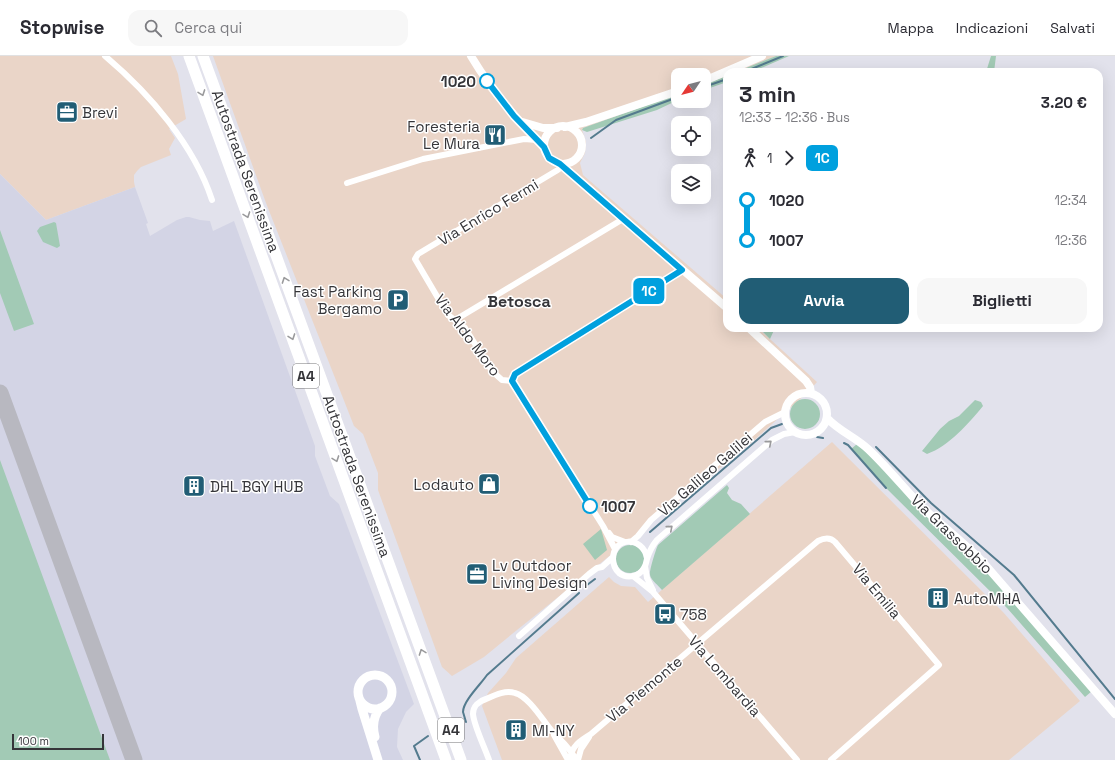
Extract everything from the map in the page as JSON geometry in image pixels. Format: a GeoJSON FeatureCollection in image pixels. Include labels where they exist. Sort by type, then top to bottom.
{"type":"FeatureCollection","features":[{"type":"Feature","properties":{"kind":"highway","name":"Autostrada Serenissima"},"geometry":{"type":"LineString","coordinates":[[189,56],[446,760]]}},
{"type":"Feature","properties":{"kind":"highway","name":"Autostrada Serenissima"},"geometry":{"type":"LineString","coordinates":[[203,56],[462,760]]}},
{"type":"Feature","properties":{"kind":"main road"},"geometry":{"type":"LineString","coordinates":[[360,701],[368,707],[374,709],[380,708],[388,703],[392,694],[387,680],[382,676],[370,675],[362,680],[358,689],[358,695],[378,760]]}},
{"type":"Feature","properties":{"kind":"main road"},"geometry":{"type":"LineString","coordinates":[[380,708],[374,717],[373,726],[384,760]]}},
{"type":"Feature","properties":{"kind":"street"},"geometry":{"type":"LineString","coordinates":[[105,56],[142,92],[181,139],[201,174],[212,200]]}},
{"type":"Feature","properties":{"kind":"street"},"geometry":{"type":"LineString","coordinates":[[471,56],[483,77],[520,122],[544,147],[549,158],[560,164],[723,305]]}},
{"type":"Feature","properties":{"kind":"street"},"geometry":{"type":"LineString","coordinates":[[734,68],[762,56]]}},
{"type":"Feature","properties":{"kind":"street"},"geometry":{"type":"LineString","coordinates":[[711,78],[723,73]]}},
{"type":"Feature","properties":{"kind":"street"},"geometry":{"type":"LineString","coordinates":[[520,122],[543,128],[561,127],[586,122],[671,93]]}},
{"type":"Feature","properties":{"kind":"street"},"geometry":{"type":"LineString","coordinates":[[520,122],[524,139]]}},
{"type":"Feature","properties":{"kind":"street"},"geometry":{"type":"LineString","coordinates":[[582,184],[577,173],[576,159],[581,148],[580,131],[586,122]]}},
{"type":"Feature","properties":{"kind":"street"},"geometry":{"type":"LineString","coordinates":[[561,127],[576,133],[581,140]]}},
{"type":"Feature","properties":{"kind":"street"},"geometry":{"type":"LineString","coordinates":[[544,147],[547,135],[561,127]]}},
{"type":"Feature","properties":{"kind":"street"},"geometry":{"type":"LineString","coordinates":[[347,183],[423,159],[535,138],[543,128]]}},
{"type":"Feature","properties":{"kind":"street"},"geometry":{"type":"LineString","coordinates":[[560,164],[568,163],[576,159]]}},
{"type":"Feature","properties":{"kind":"street","name":"Via Enrico Fermi"},"geometry":{"type":"LineString","coordinates":[[415,259],[418,254],[556,171],[559,169],[560,164]]}},
{"type":"Feature","properties":{"kind":"street"},"geometry":{"type":"LineString","coordinates":[[457,321],[460,317],[623,219]]}},
{"type":"Feature","properties":{"kind":"street","name":"Via Aldo Moro"},"geometry":{"type":"LineString","coordinates":[[415,259],[448,315],[466,328],[492,371],[502,380],[512,381],[603,526],[615,549]]}},
{"type":"Feature","properties":{"kind":"street"},"geometry":{"type":"LineString","coordinates":[[512,381],[515,374],[682,270]]}},
{"type":"Feature","properties":{"kind":"street"},"geometry":{"type":"LineString","coordinates":[[754,332],[806,381],[810,387],[811,393]]}},
{"type":"Feature","properties":{"kind":"street"},"geometry":{"type":"LineString","coordinates":[[795,432],[787,423],[785,412],[788,402],[802,390],[806,381]]}},
{"type":"Feature","properties":{"kind":"street"},"geometry":{"type":"LineString","coordinates":[[796,395],[803,392],[811,393],[818,396],[824,402],[827,418],[825,424],[817,432]]}},
{"type":"Feature","properties":{"kind":"street","name":"Via Galileo Galilei"},"geometry":{"type":"LineString","coordinates":[[628,542],[638,536],[651,520],[765,422],[785,412]]}},
{"type":"Feature","properties":{"kind":"street","name":"Via Grassobbio"},"geometry":{"type":"LineString","coordinates":[[827,418],[842,431],[869,450],[924,508],[981,560],[1115,714]]}},
{"type":"Feature","properties":{"kind":"street"},"geometry":{"type":"LineString","coordinates":[[602,567],[618,572],[622,575],[632,576],[638,574],[645,566],[652,546],[657,540],[772,440],[784,434],[795,432],[806,435],[826,430],[842,431]]}},
{"type":"Feature","properties":{"kind":"street","name":"Via Aldo Moro"},"geometry":{"type":"LineString","coordinates":[[603,526],[612,536],[628,542]]}},
{"type":"Feature","properties":{"kind":"street","name":"Via Emilia"},"geometry":{"type":"LineString","coordinates":[[697,643],[823,538],[833,540],[939,665],[830,760]]}},
{"type":"Feature","properties":{"kind":"street"},"geometry":{"type":"LineString","coordinates":[[618,572],[613,564],[613,557],[615,549],[621,544],[628,542],[636,543],[644,549],[647,558]]}},
{"type":"Feature","properties":{"kind":"street"},"geometry":{"type":"LineString","coordinates":[[519,636],[589,574],[602,567],[613,557]]}},
{"type":"Feature","properties":{"kind":"street","name":"Via Lombardia"},"geometry":{"type":"LineString","coordinates":[[645,566],[647,578],[653,592]]}},
{"type":"Feature","properties":{"kind":"street","name":"Via Lombardia"},"geometry":{"type":"LineString","coordinates":[[632,576],[653,592],[797,760]]}},
{"type":"Feature","properties":{"kind":"street","name":"Via Piemonte"},"geometry":{"type":"LineString","coordinates":[[569,760],[577,744],[591,734],[697,643]]}},
{"type":"Feature","properties":{"kind":"street"},"geometry":{"type":"LineString","coordinates":[[490,760],[473,714],[475,707],[482,700],[507,692],[516,693],[525,698],[553,732],[569,760]]}},
{"type":"Feature","properties":{"kind":"street"},"geometry":{"type":"LineString","coordinates":[[553,732],[560,738],[577,760]]}},
{"type":"Feature","properties":{"kind":"street","name":"Via Piemonte"},"geometry":{"type":"LineString","coordinates":[[577,760],[581,749],[591,734]]}},
{"type":"Feature","properties":{"kind":"shaded area"},"geometry":{"type":"Polygon","coordinates":[[[0,56],[171,56],[178,74],[186,119],[169,129],[175,138],[169,149],[171,155],[141,167],[134,175],[135,187],[46,220],[0,174],[0,56]]]}},
{"type":"Feature","properties":{"kind":"shaded area"},"geometry":{"type":"Polygon","coordinates":[[[213,56],[776,56],[746,68],[723,68],[723,77],[711,82],[711,68],[671,68],[671,97],[583,128],[582,130],[586,142],[585,153],[580,163],[583,175],[723,296],[723,332],[762,332],[817,382],[752,442],[484,657],[452,676],[442,667],[378,490],[378,473],[363,434],[354,426],[266,203],[213,56]]]}},
{"type":"Feature","properties":{"kind":"shaded area"},"geometry":{"type":"Polygon","coordinates":[[[0,174],[46,220],[135,187],[148,223],[146,224],[150,236],[177,220],[186,217],[210,221],[213,231],[234,221],[315,446],[315,456],[330,496],[339,504],[414,704],[406,712],[398,729],[397,747],[403,760],[0,760],[0,174]]]}},
{"type":"Feature","properties":{"kind":"shaded area"},"geometry":{"type":"Polygon","coordinates":[[[832,442],[1003,612],[1080,701],[1009,760],[502,760],[482,706],[488,693],[506,673],[516,658],[609,577],[621,586],[635,587],[648,602],[832,442]]]}},
{"type":"Feature","properties":{"kind":"green space"},"geometry":{"type":"Polygon","coordinates":[[[776,56],[789,56],[761,68],[746,68],[776,56]]]}},
{"type":"Feature","properties":{"kind":"green space"},"geometry":{"type":"Polygon","coordinates":[[[991,56],[996,56],[994,68],[987,68],[991,56]]]}},
{"type":"Feature","properties":{"kind":"green space"},"geometry":{"type":"Polygon","coordinates":[[[723,77],[723,83],[711,88],[711,82],[723,77]]]}},
{"type":"Feature","properties":{"kind":"green space"},"geometry":{"type":"Polygon","coordinates":[[[671,97],[671,103],[657,110],[587,132],[582,130],[583,128],[671,97]]]}},
{"type":"Feature","properties":{"kind":"green space"},"geometry":{"type":"Polygon","coordinates":[[[54,222],[56,223],[60,246],[57,248],[43,242],[37,231],[40,227],[54,222]]]}},
{"type":"Feature","properties":{"kind":"green space"},"geometry":{"type":"Polygon","coordinates":[[[0,230],[34,324],[14,331],[0,293],[0,230]]]}},
{"type":"Feature","properties":{"kind":"green space"},"geometry":{"type":"Polygon","coordinates":[[[763,332],[773,332],[770,339],[763,332]]]}},
{"type":"Feature","properties":{"kind":"green space"},"geometry":{"type":"Polygon","coordinates":[[[805,399],[816,403],[820,414],[816,425],[805,429],[794,425],[790,414],[794,403],[805,399]]]}},
{"type":"Feature","properties":{"kind":"green space"},"geometry":{"type":"Polygon","coordinates":[[[975,400],[981,402],[983,406],[958,434],[943,446],[927,454],[922,451],[940,429],[949,421],[959,416],[975,400]]]}},
{"type":"Feature","properties":{"kind":"green space"},"geometry":{"type":"Polygon","coordinates":[[[857,444],[979,559],[1092,691],[1085,697],[1007,608],[885,487],[851,449],[857,444]]]}},
{"type":"Feature","properties":{"kind":"green space"},"geometry":{"type":"Polygon","coordinates":[[[0,460],[110,760],[0,760],[0,460]]]}},
{"type":"Feature","properties":{"kind":"green space"},"geometry":{"type":"Polygon","coordinates":[[[727,485],[729,488],[727,493],[732,500],[741,504],[750,514],[662,590],[653,581],[650,575],[654,555],[658,545],[727,485]]]}},
{"type":"Feature","properties":{"kind":"green space"},"geometry":{"type":"Polygon","coordinates":[[[601,529],[607,550],[595,560],[583,544],[601,529]]]}},
{"type":"Feature","properties":{"kind":"green space"},"geometry":{"type":"Polygon","coordinates":[[[630,545],[640,549],[644,559],[640,569],[630,573],[620,569],[616,559],[620,549],[630,545]]]}},
{"type":"Feature","properties":{"kind":"waterway"},"geometry":{"type":"LineString","coordinates":[[754,68],[783,56]]}},
{"type":"Feature","properties":{"kind":"waterway"},"geometry":{"type":"LineString","coordinates":[[711,85],[723,80]]}},
{"type":"Feature","properties":{"kind":"waterway"},"geometry":{"type":"LineString","coordinates":[[591,138],[616,120],[671,100]]}},
{"type":"Feature","properties":{"kind":"waterway"},"geometry":{"type":"LineString","coordinates":[[650,532],[771,428],[782,424]]}},
{"type":"Feature","properties":{"kind":"waterway"},"geometry":{"type":"LineString","coordinates":[[817,437],[823,438]]}},
{"type":"Feature","properties":{"kind":"waterway"},"geometry":{"type":"LineString","coordinates":[[844,443],[848,445],[886,488]]}},
{"type":"Feature","properties":{"kind":"waterway"},"geometry":{"type":"LineString","coordinates":[[876,447],[931,503],[1014,575],[1115,699]]}},
{"type":"Feature","properties":{"kind":"waterway"},"geometry":{"type":"LineString","coordinates":[[587,585],[595,579]]}},
{"type":"Feature","properties":{"kind":"waterway"},"geometry":{"type":"LineString","coordinates":[[466,722],[463,712],[466,703],[487,675],[579,593]]}},
{"type":"Feature","properties":{"kind":"waterway"},"geometry":{"type":"LineString","coordinates":[[455,725],[460,724]]}},
{"type":"Feature","properties":{"kind":"waterway"},"geometry":{"type":"LineString","coordinates":[[420,760],[414,746],[428,736]]}},
{"type":"Feature","properties":{"kind":"taxiway"},"geometry":{"type":"LineString","coordinates":[[0,393],[134,760]]}},
{"type":"Feature","properties":{"kind":"bus line","name":"1C"},"geometry":{"type":"LineString","coordinates":[[487,81],[514,116],[544,147],[547,155],[552,161],[560,164],[682,270],[515,374],[512,381],[590,506]]}},
{"type":"Feature","properties":{"kind":"place","name":"1020"},"geometry":{"type":"Point","coordinates":[487,81]}},
{"type":"Feature","properties":{"kind":"place","name":"Brevi"},"geometry":{"type":"Point","coordinates":[67,112]}},
{"type":"Feature","properties":{"kind":"place","name":"Foresteria Le Mura"},"geometry":{"type":"Point","coordinates":[495,135]}},
{"type":"Feature","properties":{"kind":"place","name":"Fast Parking Bergamo"},"geometry":{"type":"Point","coordinates":[398,300]}},
{"type":"Feature","properties":{"kind":"place","name":"Lodauto"},"geometry":{"type":"Point","coordinates":[489,484]}},
{"type":"Feature","properties":{"kind":"place","name":"DHL BGY HUB"},"geometry":{"type":"Point","coordinates":[194,486]}},
{"type":"Feature","properties":{"kind":"place","name":"1007"},"geometry":{"type":"Point","coordinates":[590,506]}},
{"type":"Feature","properties":{"kind":"place","name":"Lv Outdoor Living Design"},"geometry":{"type":"Point","coordinates":[477,574]}},
{"type":"Feature","properties":{"kind":"place","name":"AutoMHA"},"geometry":{"type":"Point","coordinates":[938,598]}},
{"type":"Feature","properties":{"kind":"place","name":"758"},"geometry":{"type":"Point","coordinates":[665,614]}},
{"type":"Feature","properties":{"kind":"place","name":"MI-NY"},"geometry":{"type":"Point","coordinates":[516,730]}},
{"type":"Feature","properties":{"kind":"district","name":"Betosca"},"geometry":{"type":"Point","coordinates":[519,301]}}]}
